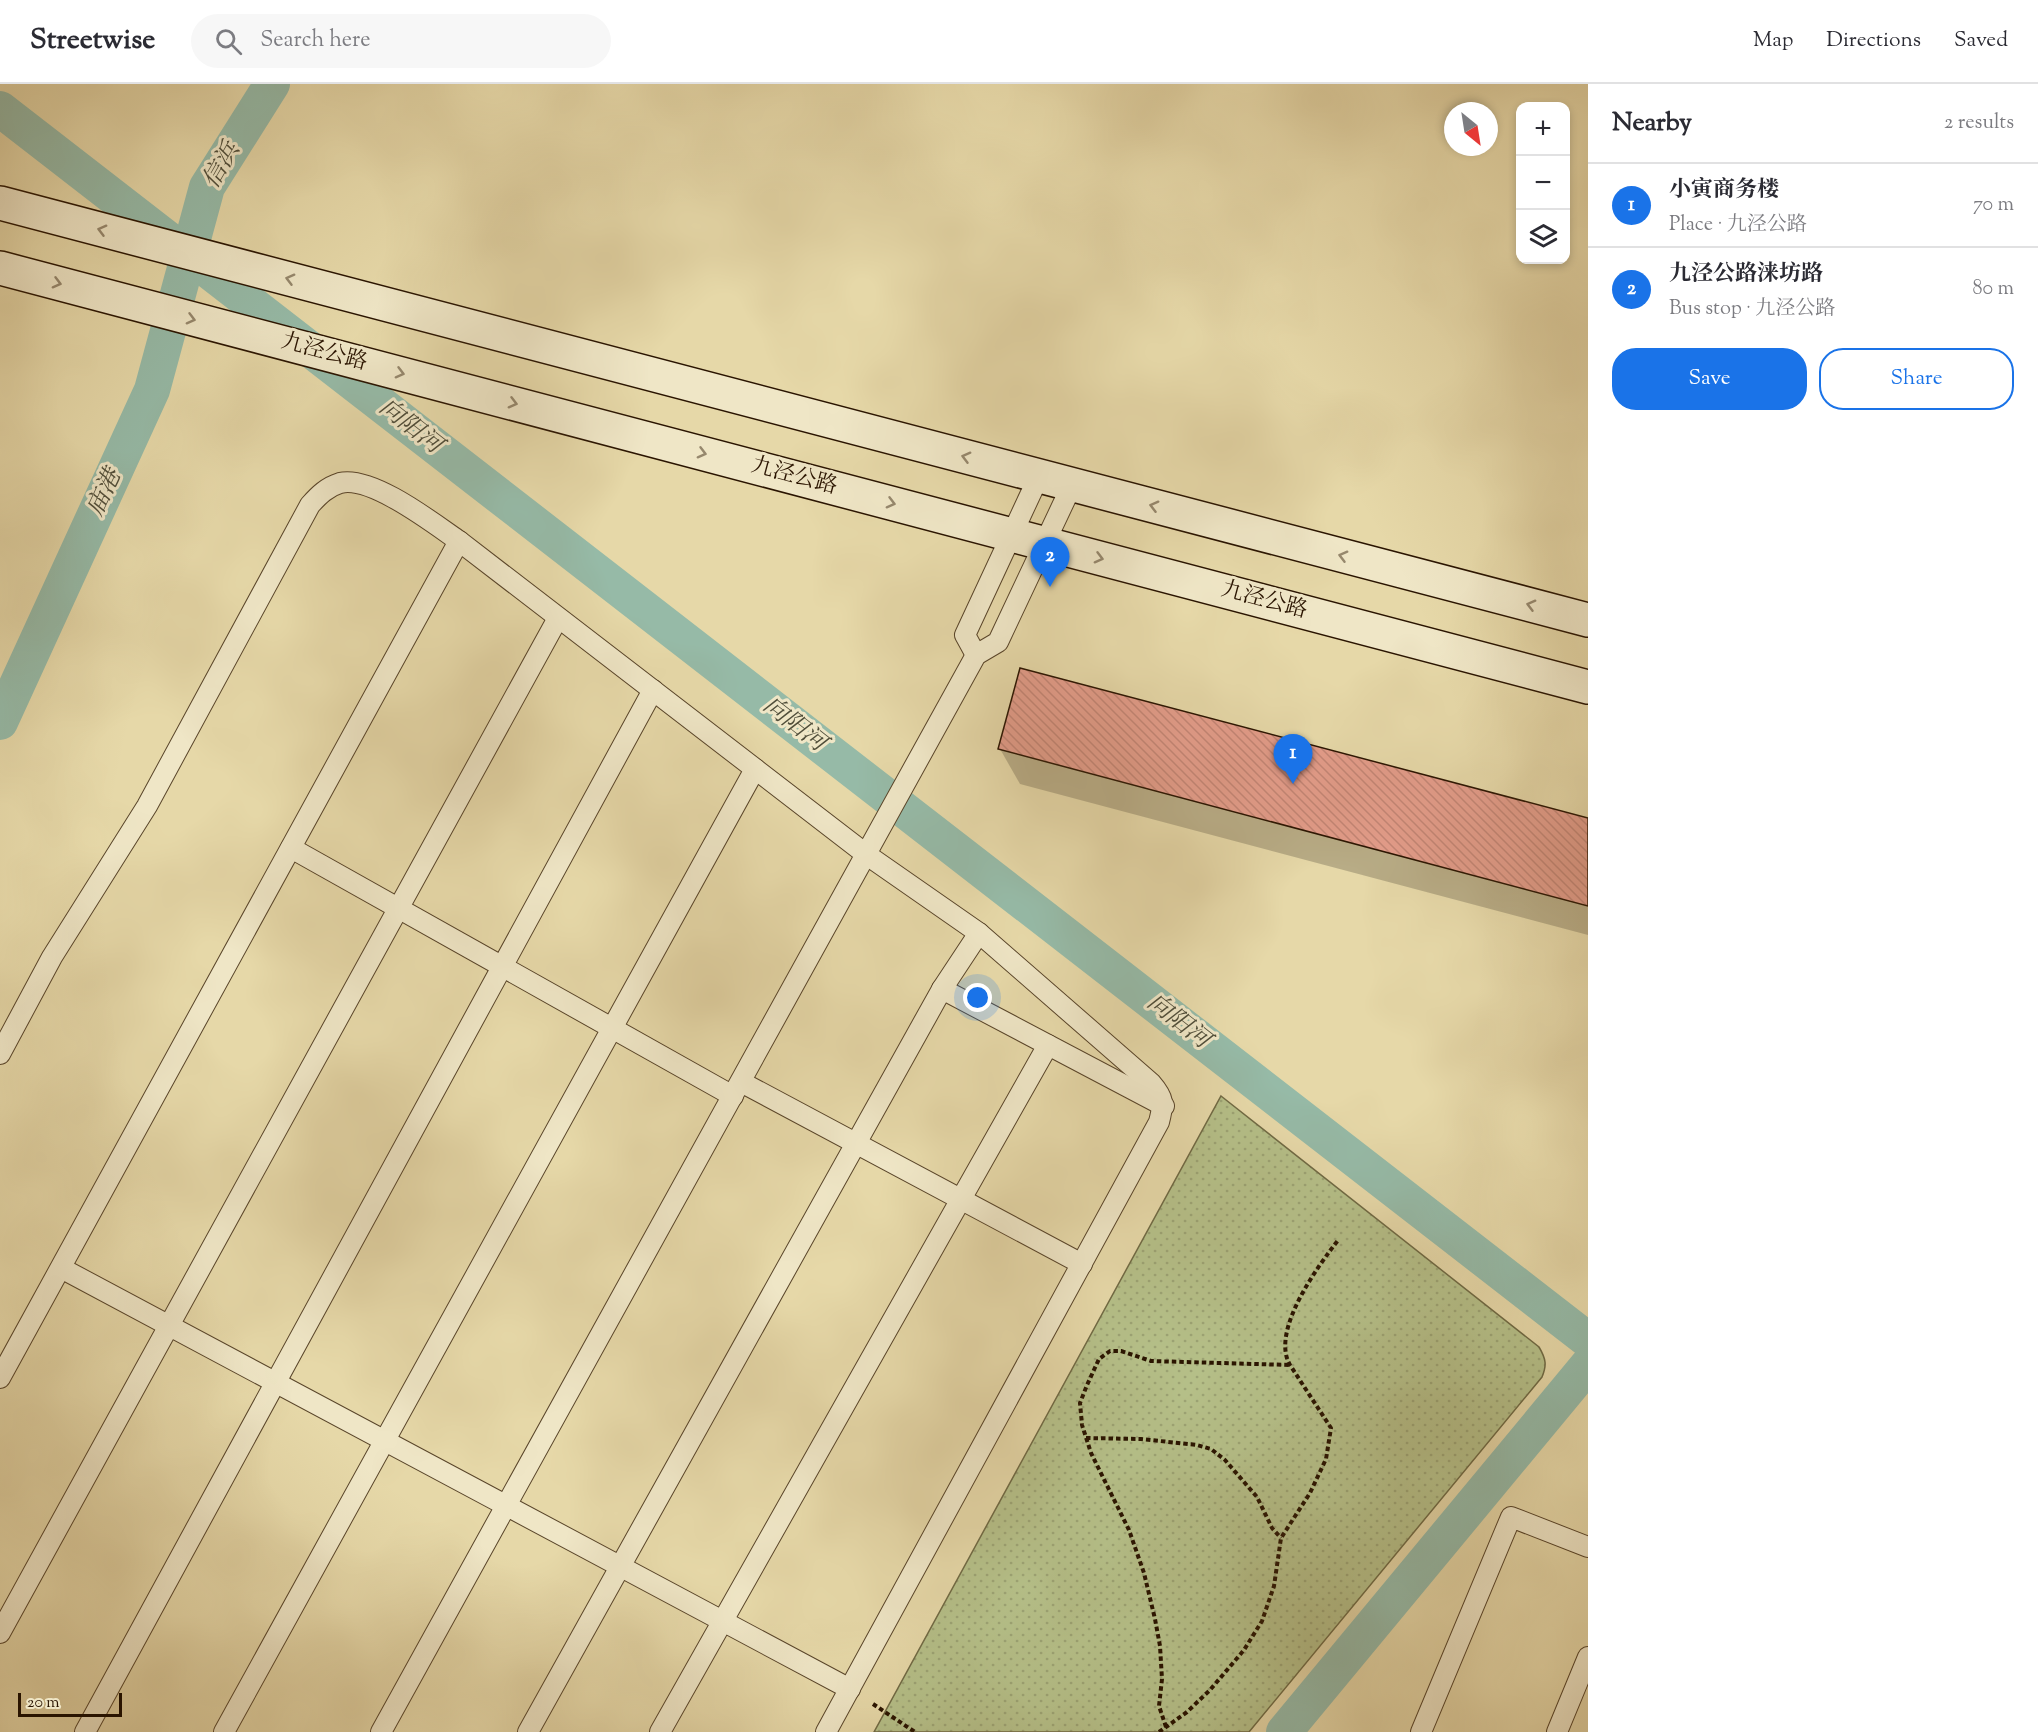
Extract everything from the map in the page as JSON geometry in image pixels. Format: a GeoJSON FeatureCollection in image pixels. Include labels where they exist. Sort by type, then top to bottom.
{"type":"FeatureCollection","features":[{"type":"Feature","properties":{"kind":"main road"},"geometry":{"type":"LineString","coordinates":[[0,203],[1588,620]]}},
{"type":"Feature","properties":{"kind":"main road","name":"九泾公路"},"geometry":{"type":"LineString","coordinates":[[0,268],[1588,687]]}},
{"type":"Feature","properties":{"kind":"lane"},"geometry":{"type":"LineString","coordinates":[[976,655],[965,634],[1039,476]]}},
{"type":"Feature","properties":{"kind":"lane"},"geometry":{"type":"LineString","coordinates":[[0,1054],[52,957],[147,806],[310,505],[325,490],[341,483],[360,483],[405,504],[459,541],[867,855],[979,933],[1151,1083],[1160,1093],[1164,1106],[1160,1122],[826,1732]]}},
{"type":"Feature","properties":{"kind":"lane"},"geometry":{"type":"LineString","coordinates":[[381,1732],[976,655],[998,642],[1072,485]]}},
{"type":"Feature","properties":{"kind":"lane"},"geometry":{"type":"LineString","coordinates":[[0,1378],[459,541]]}},
{"type":"Feature","properties":{"kind":"lane"},"geometry":{"type":"LineString","coordinates":[[0,1633],[558,618]]}},
{"type":"Feature","properties":{"kind":"lane"},"geometry":{"type":"LineString","coordinates":[[85,1732],[653,690]]}},
{"type":"Feature","properties":{"kind":"lane"},"geometry":{"type":"LineString","coordinates":[[224,1732],[755,769]]}},
{"type":"Feature","properties":{"kind":"lane"},"geometry":{"type":"LineString","coordinates":[[291,848],[612,1028],[737,1089],[856,1143],[1082,1264]]}},
{"type":"Feature","properties":{"kind":"lane"},"geometry":{"type":"LineString","coordinates":[[528,1732],[942,989],[979,933]]}},
{"type":"Feature","properties":{"kind":"lane"},"geometry":{"type":"LineString","coordinates":[[942,989],[1164,1106]]}},
{"type":"Feature","properties":{"kind":"lane"},"geometry":{"type":"LineString","coordinates":[[660,1732],[1048,1045]]}},
{"type":"Feature","properties":{"kind":"lane"},"geometry":{"type":"LineString","coordinates":[[61,1268],[850,1689]]}},
{"type":"Feature","properties":{"kind":"lane"},"geometry":{"type":"LineString","coordinates":[[1421,1732],[1511,1516],[1588,1547]]}},
{"type":"Feature","properties":{"kind":"lane"},"geometry":{"type":"LineString","coordinates":[[1557,1732],[1588,1658]]}},
{"type":"Feature","properties":{"kind":"path"},"geometry":{"type":"LineString","coordinates":[[1159,1732],[1187,1712],[1210,1690],[1244,1650],[1262,1621],[1274,1586],[1280,1558],[1281,1538],[1310,1493],[1326,1459],[1331,1428],[1290,1365],[1284,1348],[1291,1320],[1304,1288],[1339,1239]]}},
{"type":"Feature","properties":{"kind":"path"},"geometry":{"type":"LineString","coordinates":[[1166,1726],[1160,1706],[1162,1679],[1160,1646],[1144,1573],[1129,1530],[1091,1453],[1082,1425],[1080,1403],[1099,1359],[1110,1351],[1121,1351],[1151,1361],[1290,1365]]}},
{"type":"Feature","properties":{"kind":"path"},"geometry":{"type":"LineString","coordinates":[[1086,1438],[1141,1438],[1211,1449],[1225,1460],[1257,1497],[1264,1516],[1281,1538]]}},
{"type":"Feature","properties":{"kind":"path"},"geometry":{"type":"LineString","coordinates":[[850,1689],[915,1732]]}},
{"type":"Feature","properties":{"kind":"green space"},"geometry":{"type":"Polygon","coordinates":[[[1221,1096],[1539,1347],[1545,1362],[1542,1377],[1249,1732],[874,1732],[1221,1096]]]}},
{"type":"Feature","properties":{"kind":"building"},"geometry":{"type":"Polygon","coordinates":[[[1020,668],[1588,818],[1588,906],[998,749],[1020,668]]]}},
{"type":"Feature","properties":{"kind":"waterway","name":"庙港"},"geometry":{"type":"LineString","coordinates":[[0,722],[152,390],[207,187],[272,84]]}},
{"type":"Feature","properties":{"kind":"waterway","name":"向阳河"},"geometry":{"type":"LineString","coordinates":[[0,109],[1588,1340]]}},
{"type":"Feature","properties":{"kind":"waterway"},"geometry":{"type":"LineString","coordinates":[[1284,1732],[1588,1365]]}},
{"type":"Feature","properties":{"kind":"place","name":"九泾公路涞坊路"},"geometry":{"type":"Point","coordinates":[1050,587]}},
{"type":"Feature","properties":{"kind":"place","name":"小寅商务楼"},"geometry":{"type":"Point","coordinates":[1293,784]}},
{"type":"Feature","properties":{"kind":"water label","name":"信浜"},"geometry":{"type":"Point","coordinates":[222,166]}}]}
